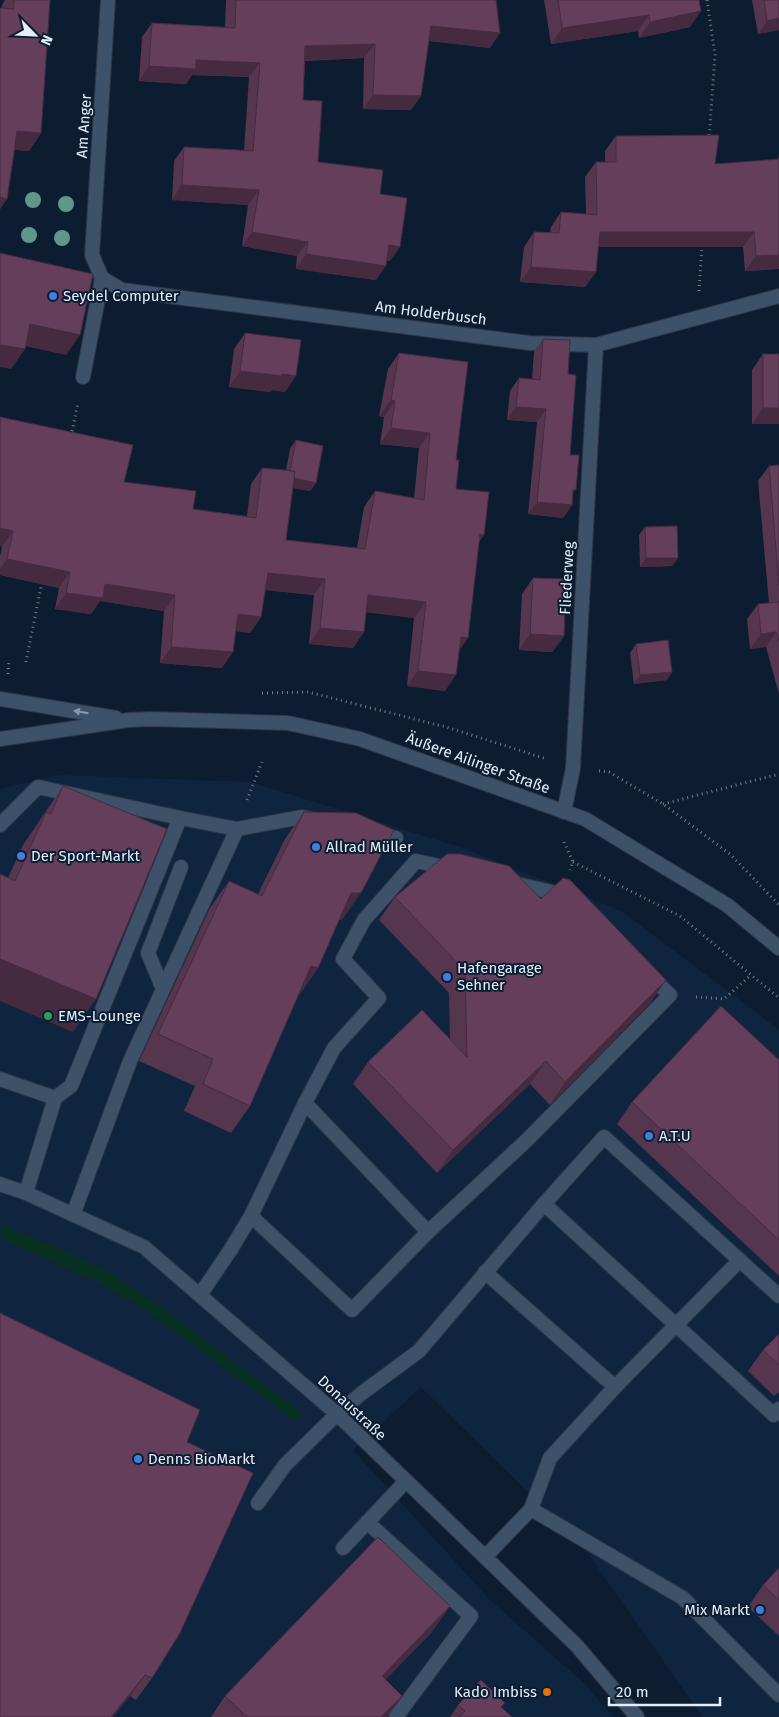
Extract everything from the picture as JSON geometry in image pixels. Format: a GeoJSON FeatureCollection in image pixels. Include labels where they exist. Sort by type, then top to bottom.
{"type":"FeatureCollection","features":[{"type":"Feature","properties":{"kind":"street","name":"Am Anger"},"geometry":{"type":"LineString","coordinates":[[102,278],[92,255],[108,0]]}},
{"type":"Feature","properties":{"kind":"street","name":"Am Holderbusch"},"geometry":{"type":"LineString","coordinates":[[102,278],[122,290],[529,342],[596,345],[779,296]]}},
{"type":"Feature","properties":{"kind":"street"},"geometry":{"type":"LineString","coordinates":[[83,377],[102,278]]}},
{"type":"Feature","properties":{"kind":"street","name":"Fliederweg"},"geometry":{"type":"LineString","coordinates":[[564,812],[573,768],[596,345]]}},
{"type":"Feature","properties":{"kind":"street"},"geometry":{"type":"LineString","coordinates":[[0,699],[129,720]]}},
{"type":"Feature","properties":{"kind":"street"},"geometry":{"type":"LineString","coordinates":[[0,739],[129,720]]}},
{"type":"Feature","properties":{"kind":"street","name":"Äußere Ailinger Straße"},"geometry":{"type":"LineString","coordinates":[[129,720],[288,723],[360,739],[585,819],[727,905],[779,948]]}},
{"type":"Feature","properties":{"kind":"street"},"geometry":{"type":"LineString","coordinates":[[0,825],[38,787],[237,829],[302,817],[330,824]]}},
{"type":"Feature","properties":{"kind":"street"},"geometry":{"type":"LineString","coordinates":[[26,1193],[55,1098],[71,1086],[180,818]]}},
{"type":"Feature","properties":{"kind":"street"},"geometry":{"type":"LineString","coordinates":[[74,1215],[130,1062],[237,829]]}},
{"type":"Feature","properties":{"kind":"street"},"geometry":{"type":"LineString","coordinates":[[358,830],[396,838]]}},
{"type":"Feature","properties":{"kind":"street"},"geometry":{"type":"LineString","coordinates":[[200,1295],[251,1216],[305,1103],[334,1048],[379,998],[343,959],[364,920],[416,861],[464,872]]}},
{"type":"Feature","properties":{"kind":"street"},"geometry":{"type":"LineString","coordinates":[[163,989],[148,952],[181,868]]}},
{"type":"Feature","properties":{"kind":"street"},"geometry":{"type":"LineString","coordinates":[[502,881],[560,894],[575,907]]}},
{"type":"Feature","properties":{"kind":"street"},"geometry":{"type":"LineString","coordinates":[[251,1216],[352,1310],[428,1232],[527,1140],[670,995],[641,968]]}},
{"type":"Feature","properties":{"kind":"street"},"geometry":{"type":"LineString","coordinates":[[0,1079],[55,1098]]}},
{"type":"Feature","properties":{"kind":"street"},"geometry":{"type":"LineString","coordinates":[[305,1103],[428,1232]]}},
{"type":"Feature","properties":{"kind":"street"},"geometry":{"type":"LineString","coordinates":[[258,1503],[285,1465],[337,1414],[419,1351],[544,1204],[604,1138],[779,1296]]}},
{"type":"Feature","properties":{"kind":"street","name":"Donaustraße"},"geometry":{"type":"LineString","coordinates":[[0,1184],[26,1193],[144,1247],[337,1414],[577,1646],[637,1717]]}},
{"type":"Feature","properties":{"kind":"street"},"geometry":{"type":"LineString","coordinates":[[544,1204],[774,1415],[779,1409]]}},
{"type":"Feature","properties":{"kind":"street"},"geometry":{"type":"LineString","coordinates":[[485,1557],[531,1509],[550,1458],[615,1387],[740,1260]]}},
{"type":"Feature","properties":{"kind":"street"},"geometry":{"type":"LineString","coordinates":[[485,1272],[615,1387]]}},
{"type":"Feature","properties":{"kind":"street"},"geometry":{"type":"LineString","coordinates":[[342,1548],[406,1481]]}},
{"type":"Feature","properties":{"kind":"street"},"geometry":{"type":"LineString","coordinates":[[531,1509],[683,1598],[779,1696]]}},
{"type":"Feature","properties":{"kind":"street"},"geometry":{"type":"LineString","coordinates":[[367,1522],[471,1616],[396,1717]]}},
{"type":"Feature","properties":{"kind":"path"},"geometry":{"type":"LineString","coordinates":[[707,0],[715,55],[709,142]]}},
{"type":"Feature","properties":{"kind":"path"},"geometry":{"type":"LineString","coordinates":[[698,318],[703,240]]}},
{"type":"Feature","properties":{"kind":"path"},"geometry":{"type":"LineString","coordinates":[[70,444],[83,377]]}},
{"type":"Feature","properties":{"kind":"path"},"geometry":{"type":"LineString","coordinates":[[26,662],[43,578]]}},
{"type":"Feature","properties":{"kind":"path"},"geometry":{"type":"LineString","coordinates":[[7,677],[9,660]]}},
{"type":"Feature","properties":{"kind":"path"},"geometry":{"type":"LineString","coordinates":[[237,829],[262,762]]}},
{"type":"Feature","properties":{"kind":"path"},"geometry":{"type":"LineString","coordinates":[[779,774],[663,804],[731,855],[779,905]]}},
{"type":"Feature","properties":{"kind":"path"},"geometry":{"type":"LineString","coordinates":[[573,862],[680,916],[779,998]]}},
{"type":"Feature","properties":{"kind":"path"},"geometry":{"type":"LineString","coordinates":[[670,995],[724,1000],[751,975]]}},
{"type":"Feature","properties":{"kind":"shaded area"},"geometry":{"type":"Polygon","coordinates":[[[59,775],[250,782],[466,849],[621,911],[779,1030],[779,1717],[703,1717],[581,1544],[421,1387],[353,1450],[492,1602],[585,1684],[613,1717],[0,1717],[0,789],[59,775]]]}},
{"type":"Feature","properties":{"kind":"green space"},"geometry":{"type":"Polygon","coordinates":[[[2,1225],[65,1251],[110,1273],[165,1310],[302,1414],[297,1422],[145,1309],[95,1281],[0,1238],[2,1225]]]}},
{"type":"Feature","properties":{"kind":"building"},"geometry":{"type":"Polygon","coordinates":[[[14,0],[50,0],[41,133],[17,131],[7,199],[0,197],[0,8],[14,9],[14,0]]]}},
{"type":"Feature","properties":{"kind":"building"},"geometry":{"type":"Polygon","coordinates":[[[236,0],[496,0],[500,33],[431,26],[421,96],[373,95],[375,44],[305,46],[303,100],[322,101],[318,162],[383,170],[380,194],[407,198],[400,247],[389,245],[386,266],[306,254],[308,242],[252,232],[259,190],[182,185],[184,147],[253,151],[260,63],[196,60],[196,69],[149,66],[152,23],[235,28],[236,0]]]}},
{"type":"Feature","properties":{"kind":"building"},"geometry":{"type":"Polygon","coordinates":[[[558,0],[699,0],[701,11],[650,22],[649,15],[562,28],[558,0]]]}},
{"type":"Feature","properties":{"kind":"building"},"geometry":{"type":"Polygon","coordinates":[[[764,0],[779,0],[779,18],[767,21],[764,0]]]}},
{"type":"Feature","properties":{"kind":"building"},"geometry":{"type":"Polygon","coordinates":[[[719,135],[715,164],[779,159],[779,255],[756,256],[754,232],[600,232],[596,272],[531,267],[534,232],[559,233],[561,212],[597,215],[596,162],[616,162],[616,136],[719,135]]]}},
{"type":"Feature","properties":{"kind":"building"},"geometry":{"type":"Polygon","coordinates":[[[0,253],[93,274],[80,335],[30,324],[25,349],[0,345],[0,253]]]}},
{"type":"Feature","properties":{"kind":"building"},"geometry":{"type":"Polygon","coordinates":[[[245,333],[301,340],[296,376],[240,371],[245,333]]]}},
{"type":"Feature","properties":{"kind":"building"},"geometry":{"type":"Polygon","coordinates":[[[543,339],[570,340],[568,374],[576,375],[570,455],[579,455],[576,490],[573,490],[572,505],[537,502],[546,409],[516,407],[519,378],[540,380],[543,339]]]}},
{"type":"Feature","properties":{"kind":"building"},"geometry":{"type":"Polygon","coordinates":[[[399,353],[468,362],[456,460],[459,460],[456,489],[489,492],[484,535],[480,534],[468,638],[461,637],[456,675],[418,671],[426,602],[368,595],[364,632],[320,628],[325,579],[268,573],[261,617],[238,614],[233,652],[171,647],[175,595],[105,584],[103,598],[66,593],[70,572],[7,559],[13,531],[0,528],[0,417],[133,445],[124,482],[196,491],[193,509],[256,518],[262,468],[295,471],[286,540],[365,549],[375,491],[424,500],[430,433],[391,428],[395,401],[391,400],[399,353]]]}},
{"type":"Feature","properties":{"kind":"building"},"geometry":{"type":"Polygon","coordinates":[[[763,354],[779,354],[779,408],[763,408],[763,354]]]}},
{"type":"Feature","properties":{"kind":"building"},"geometry":{"type":"Polygon","coordinates":[[[296,440],[323,446],[316,483],[294,478],[295,471],[290,471],[296,440]]]}},
{"type":"Feature","properties":{"kind":"building"},"geometry":{"type":"Polygon","coordinates":[[[779,465],[779,586],[769,466],[779,465]]]}},
{"type":"Feature","properties":{"kind":"building"},"geometry":{"type":"Polygon","coordinates":[[[677,526],[678,558],[646,558],[645,527],[677,526]]]}},
{"type":"Feature","properties":{"kind":"building"},"geometry":{"type":"Polygon","coordinates":[[[533,578],[566,579],[564,636],[530,634],[533,578]]]}},
{"type":"Feature","properties":{"kind":"building"},"geometry":{"type":"Polygon","coordinates":[[[779,602],[779,642],[776,632],[761,634],[758,604],[779,602]]]}},
{"type":"Feature","properties":{"kind":"building"},"geometry":{"type":"Polygon","coordinates":[[[668,640],[672,672],[640,675],[636,644],[668,640]]]}},
{"type":"Feature","properties":{"kind":"building"},"geometry":{"type":"Polygon","coordinates":[[[63,786],[167,829],[96,999],[0,959],[0,874],[15,881],[46,812],[51,814],[63,786]]]}},
{"type":"Feature","properties":{"kind":"building"},"geometry":{"type":"Polygon","coordinates":[[[304,812],[356,813],[394,830],[361,893],[351,893],[318,968],[311,966],[250,1106],[203,1084],[213,1059],[158,1034],[229,881],[262,896],[304,812]]]}},
{"type":"Feature","properties":{"kind":"building"},"geometry":{"type":"Polygon","coordinates":[[[447,854],[460,854],[509,866],[541,899],[563,878],[570,880],[666,980],[565,1082],[546,1061],[453,1150],[368,1062],[422,1010],[467,1057],[465,971],[395,897],[447,854]]]}},
{"type":"Feature","properties":{"kind":"building"},"geometry":{"type":"Polygon","coordinates":[[[721,1006],[779,1060],[779,1240],[632,1102],[721,1006]]]}},
{"type":"Feature","properties":{"kind":"building"},"geometry":{"type":"Polygon","coordinates":[[[0,1313],[200,1410],[187,1442],[253,1473],[180,1633],[152,1678],[145,1675],[111,1717],[0,1717],[0,1313]]]}},
{"type":"Feature","properties":{"kind":"building"},"geometry":{"type":"Polygon","coordinates":[[[779,1334],[779,1365],[763,1350],[779,1334]]]}},
{"type":"Feature","properties":{"kind":"building"},"geometry":{"type":"Polygon","coordinates":[[[378,1537],[450,1606],[382,1676],[402,1696],[381,1717],[247,1717],[225,1696],[378,1537]]]}},
{"type":"Feature","properties":{"kind":"building"},"geometry":{"type":"Polygon","coordinates":[[[779,1568],[779,1600],[763,1585],[779,1568]]]}},
{"type":"Feature","properties":{"kind":"building"},"geometry":{"type":"Polygon","coordinates":[[[481,1680],[505,1703],[501,1707],[512,1717],[459,1717],[465,1711],[458,1705],[481,1680]]]}},
{"type":"Feature","properties":{"kind":"place","name":"Seydel Computer"},"geometry":{"type":"Point","coordinates":[53,296]}},
{"type":"Feature","properties":{"kind":"place","name":"Allrad Müller"},"geometry":{"type":"Point","coordinates":[316,847]}},
{"type":"Feature","properties":{"kind":"place","name":"Der Sport-Markt"},"geometry":{"type":"Point","coordinates":[21,856]}},
{"type":"Feature","properties":{"kind":"place","name":"Hafengarage Sehner"},"geometry":{"type":"Point","coordinates":[447,977]}},
{"type":"Feature","properties":{"kind":"place","name":"EMS-Lounge"},"geometry":{"type":"Point","coordinates":[48,1016]}},
{"type":"Feature","properties":{"kind":"place","name":"A.T.U"},"geometry":{"type":"Point","coordinates":[649,1136]}},
{"type":"Feature","properties":{"kind":"place","name":"Denns BioMarkt"},"geometry":{"type":"Point","coordinates":[138,1459]}},
{"type":"Feature","properties":{"kind":"place","name":"Mix Markt"},"geometry":{"type":"Point","coordinates":[760,1610]}},
{"type":"Feature","properties":{"kind":"place","name":"Kado Imbiss"},"geometry":{"type":"Point","coordinates":[547,1692]}}]}
